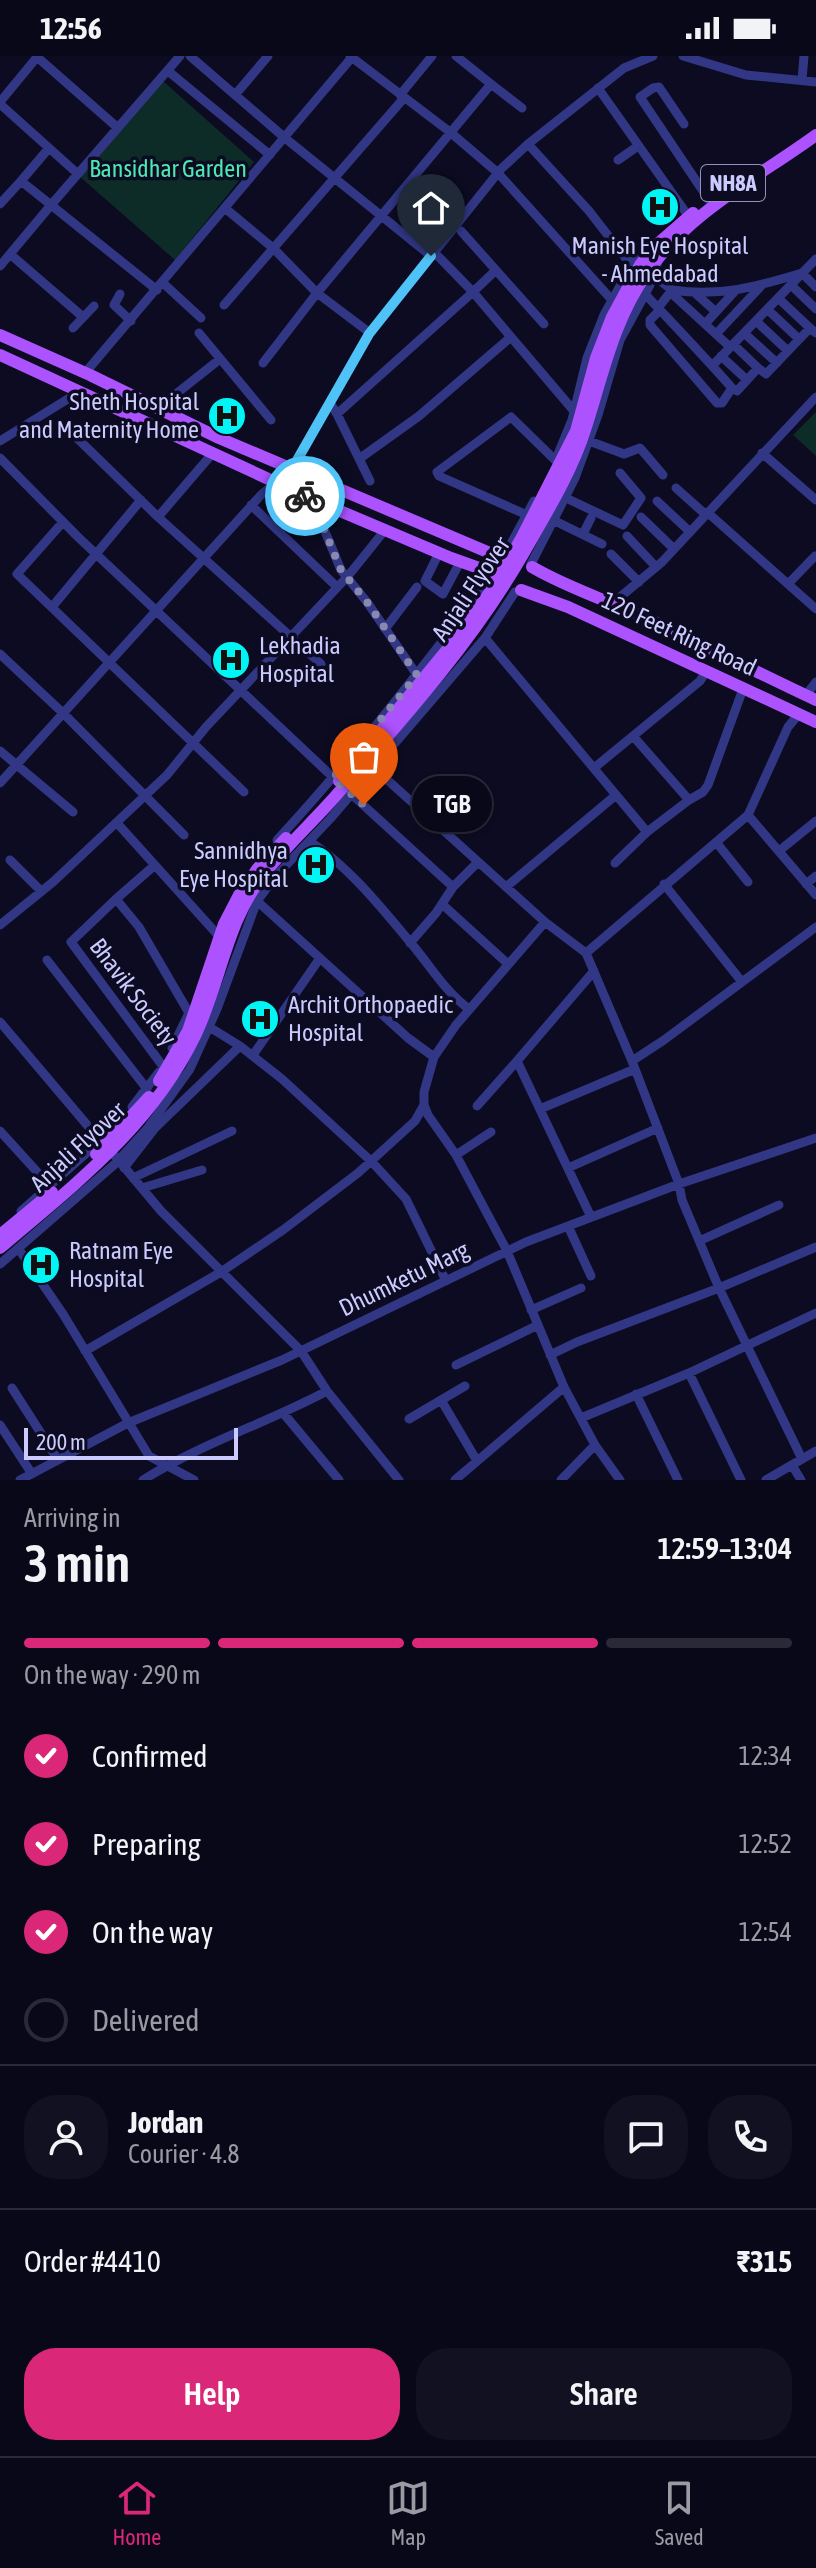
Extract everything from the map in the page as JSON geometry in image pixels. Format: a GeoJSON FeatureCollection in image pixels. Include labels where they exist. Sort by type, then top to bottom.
{"type":"FeatureCollection","features":[{"type":"Feature","properties":{"kind":"main road","name":"NH8A"},"geometry":{"type":"LineString","coordinates":[[657,251],[709,200],[816,125]]}},
{"type":"Feature","properties":{"kind":"main road"},"geometry":{"type":"LineString","coordinates":[[657,251],[721,200],[816,135]]}},
{"type":"Feature","properties":{"kind":"main road","name":"Anjali Flyover"},"geometry":{"type":"LineString","coordinates":[[0,1235],[103,1148],[152,1093],[188,1031],[224,924],[239,895],[258,868],[345,774],[455,640],[490,592],[572,442],[603,337],[657,251]]}},
{"type":"Feature","properties":{"kind":"main road","name":"Anjali Flyover"},"geometry":{"type":"LineString","coordinates":[[0,1248],[108,1155],[158,1098],[196,1035],[232,927],[246,899],[265,873],[361,769],[463,643],[498,594],[574,459],[585,432],[605,360],[643,270]]}},
{"type":"Feature","properties":{"kind":"main road"},"geometry":{"type":"LineString","coordinates":[[0,335],[292,469],[502,553],[524,554],[532,566],[530,580],[518,591],[503,591],[490,575],[276,483],[0,355]]}},
{"type":"Feature","properties":{"kind":"main road"},"geometry":{"type":"LineString","coordinates":[[490,575],[502,553]]}},
{"type":"Feature","properties":{"kind":"main road","name":"120 Feet Ring Road"},"geometry":{"type":"LineString","coordinates":[[532,566],[576,590],[613,603],[811,697]]}},
{"type":"Feature","properties":{"kind":"main road","name":"120 Feet Ring Road"},"geometry":{"type":"LineString","coordinates":[[518,591],[568,607],[816,722]]}},
{"type":"Feature","properties":{"kind":"street"},"geometry":{"type":"LineString","coordinates":[[78,174],[0,103],[37,56],[118,128]]}},
{"type":"Feature","properties":{"kind":"street"},"geometry":{"type":"LineString","coordinates":[[0,266],[180,56]]}},
{"type":"Feature","properties":{"kind":"street"},"geometry":{"type":"LineString","coordinates":[[190,56],[285,138],[433,254],[473,292],[574,411]]}},
{"type":"Feature","properties":{"kind":"street"},"geometry":{"type":"LineString","coordinates":[[235,95],[268,56]]}},
{"type":"Feature","properties":{"kind":"street"},"geometry":{"type":"LineString","coordinates":[[85,373],[352,56],[498,173],[611,299]]}},
{"type":"Feature","properties":{"kind":"street"},"geometry":{"type":"LineString","coordinates":[[224,305],[335,177],[432,56]]}},
{"type":"Feature","properties":{"kind":"street"},"geometry":{"type":"LineString","coordinates":[[456,56],[522,108]]}},
{"type":"Feature","properties":{"kind":"street"},"geometry":{"type":"LineString","coordinates":[[624,56],[624,68]]}},
{"type":"Feature","properties":{"kind":"street"},"geometry":{"type":"LineString","coordinates":[[0,783],[251,505],[292,469],[370,333],[498,173],[528,144],[624,68],[653,56]]}},
{"type":"Feature","properties":{"kind":"street"},"geometry":{"type":"LineString","coordinates":[[683,56],[746,75],[816,82]]}},
{"type":"Feature","properties":{"kind":"street"},"geometry":{"type":"LineString","coordinates":[[802,80],[804,56]]}},
{"type":"Feature","properties":{"kind":"street"},"geometry":{"type":"LineString","coordinates":[[168,71],[270,155]]}},
{"type":"Feature","properties":{"kind":"street"},"geometry":{"type":"LineString","coordinates":[[263,363],[317,293],[491,84]]}},
{"type":"Feature","properties":{"kind":"street"},"geometry":{"type":"LineString","coordinates":[[684,124],[659,87],[640,97],[709,200]]}},
{"type":"Feature","properties":{"kind":"street"},"geometry":{"type":"LineString","coordinates":[[598,88],[689,217]]}},
{"type":"Feature","properties":{"kind":"street"},"geometry":{"type":"LineString","coordinates":[[528,144],[643,270],[766,374],[799,339],[813,330],[778,298]]}},
{"type":"Feature","properties":{"kind":"street"},"geometry":{"type":"LineString","coordinates":[[618,160],[638,146]]}},
{"type":"Feature","properties":{"kind":"street"},"geometry":{"type":"LineString","coordinates":[[0,202],[49,148]]}},
{"type":"Feature","properties":{"kind":"street"},"geometry":{"type":"LineString","coordinates":[[21,181],[201,318]]}},
{"type":"Feature","properties":{"kind":"street"},"geometry":{"type":"LineString","coordinates":[[226,209],[273,248],[317,293],[370,333]]}},
{"type":"Feature","properties":{"kind":"street"},"geometry":{"type":"LineString","coordinates":[[461,231],[544,324]]}},
{"type":"Feature","properties":{"kind":"street"},"geometry":{"type":"LineString","coordinates":[[10,254],[83,317]]}},
{"type":"Feature","properties":{"kind":"street"},"geometry":{"type":"LineString","coordinates":[[712,366],[815,261]]}},
{"type":"Feature","properties":{"kind":"street"},"geometry":{"type":"LineString","coordinates":[[337,414],[496,270]]}},
{"type":"Feature","properties":{"kind":"street"},"geometry":{"type":"LineString","coordinates":[[532,566],[566,498],[589,441],[620,340],[645,294],[643,270]]}},
{"type":"Feature","properties":{"kind":"street"},"geometry":{"type":"LineString","coordinates":[[502,553],[527,515],[555,460],[574,411],[587,358],[611,299],[643,270]]}},
{"type":"Feature","properties":{"kind":"street"},"geometry":{"type":"LineString","coordinates":[[671,291],[735,291],[802,273]]}},
{"type":"Feature","properties":{"kind":"street"},"geometry":{"type":"LineString","coordinates":[[802,273],[816,287]]}},
{"type":"Feature","properties":{"kind":"street"},"geometry":{"type":"LineString","coordinates":[[716,334],[762,285]]}},
{"type":"Feature","properties":{"kind":"street"},"geometry":{"type":"LineString","coordinates":[[791,285],[816,309]]}},
{"type":"Feature","properties":{"kind":"street"},"geometry":{"type":"LineString","coordinates":[[671,291],[650,320],[650,325],[717,403],[722,403],[732,388]]}},
{"type":"Feature","properties":{"kind":"street"},"geometry":{"type":"LineString","coordinates":[[705,324],[735,291]]}},
{"type":"Feature","properties":{"kind":"street"},"geometry":{"type":"LineString","coordinates":[[695,293],[716,312]]}},
{"type":"Feature","properties":{"kind":"street"},"geometry":{"type":"LineString","coordinates":[[120,294],[114,305],[131,321]]}},
{"type":"Feature","properties":{"kind":"street"},"geometry":{"type":"LineString","coordinates":[[645,294],[732,388],[737,391],[758,368]]}},
{"type":"Feature","properties":{"kind":"street"},"geometry":{"type":"LineString","coordinates":[[73,328],[94,306]]}},
{"type":"Feature","properties":{"kind":"street"},"geometry":{"type":"LineString","coordinates":[[767,309],[799,339]]}},
{"type":"Feature","properties":{"kind":"street"},"geometry":{"type":"LineString","coordinates":[[756,321],[788,351]]}},
{"type":"Feature","properties":{"kind":"street"},"geometry":{"type":"LineString","coordinates":[[199,333],[271,420]]}},
{"type":"Feature","properties":{"kind":"street"},"geometry":{"type":"LineString","coordinates":[[744,333],[777,363]]}},
{"type":"Feature","properties":{"kind":"street"},"geometry":{"type":"LineString","coordinates":[[359,459],[419,416],[511,337]]}},
{"type":"Feature","properties":{"kind":"street"},"geometry":{"type":"LineString","coordinates":[[721,356],[747,380]]}},
{"type":"Feature","properties":{"kind":"street"},"geometry":{"type":"LineString","coordinates":[[157,409],[220,359]]}},
{"type":"Feature","properties":{"kind":"street"},"geometry":{"type":"LineString","coordinates":[[0,441],[79,392]]}},
{"type":"Feature","properties":{"kind":"street"},"geometry":{"type":"LineString","coordinates":[[613,603],[674,549],[816,397]]}},
{"type":"Feature","properties":{"kind":"street"},"geometry":{"type":"LineString","coordinates":[[330,403],[370,481]]}},
{"type":"Feature","properties":{"kind":"street"},"geometry":{"type":"LineString","coordinates":[[527,515],[439,476],[437,472],[511,417],[555,460]]}},
{"type":"Feature","properties":{"kind":"street"},"geometry":{"type":"LineString","coordinates":[[78,439],[158,517],[321,664]]}},
{"type":"Feature","properties":{"kind":"street"},"geometry":{"type":"LineString","coordinates":[[589,441],[626,455],[640,448],[663,475]]}},
{"type":"Feature","properties":{"kind":"street"},"geometry":{"type":"LineString","coordinates":[[762,453],[816,500]]}},
{"type":"Feature","properties":{"kind":"street"},"geometry":{"type":"LineString","coordinates":[[158,517],[212,454]]}},
{"type":"Feature","properties":{"kind":"street"},"geometry":{"type":"LineString","coordinates":[[0,458],[63,522],[333,778],[453,887]]}},
{"type":"Feature","properties":{"kind":"street"},"geometry":{"type":"LineString","coordinates":[[566,498],[623,525],[641,498],[620,473]]}},
{"type":"Feature","properties":{"kind":"street"},"geometry":{"type":"LineString","coordinates":[[676,488],[816,609]]}},
{"type":"Feature","properties":{"kind":"street"},"geometry":{"type":"LineString","coordinates":[[52,607],[141,500]]}},
{"type":"Feature","properties":{"kind":"street"},"geometry":{"type":"LineString","coordinates":[[657,501],[689,531]]}},
{"type":"Feature","properties":{"kind":"street"},"geometry":{"type":"LineString","coordinates":[[319,502],[319,515],[334,555],[417,675]]}},
{"type":"Feature","properties":{"kind":"street"},"geometry":{"type":"LineString","coordinates":[[251,505],[336,586]]}},
{"type":"Feature","properties":{"kind":"street"},"geometry":{"type":"LineString","coordinates":[[641,517],[674,549]]}},
{"type":"Feature","properties":{"kind":"street"},"geometry":{"type":"LineString","coordinates":[[583,534],[591,518]]}},
{"type":"Feature","properties":{"kind":"street"},"geometry":{"type":"LineString","coordinates":[[555,521],[602,544]]}},
{"type":"Feature","properties":{"kind":"street"},"geometry":{"type":"LineString","coordinates":[[63,522],[17,574],[244,792]]}},
{"type":"Feature","properties":{"kind":"street"},"geometry":{"type":"LineString","coordinates":[[1,923],[41,891],[167,775],[241,690],[348,576],[385,530]]}},
{"type":"Feature","properties":{"kind":"street"},"geometry":{"type":"LineString","coordinates":[[627,536],[656,567]]}},
{"type":"Feature","properties":{"kind":"street"},"geometry":{"type":"LineString","coordinates":[[439,553],[425,581],[443,594],[460,562]]}},
{"type":"Feature","properties":{"kind":"street"},"geometry":{"type":"LineString","coordinates":[[611,554],[639,582]]}},
{"type":"Feature","properties":{"kind":"street"},"geometry":{"type":"LineString","coordinates":[[788,584],[815,556]]}},
{"type":"Feature","properties":{"kind":"street"},"geometry":{"type":"LineString","coordinates":[[0,1229],[100,1141],[147,1089],[189,1013],[216,933],[248,871],[333,778],[417,675],[490,575]]}},
{"type":"Feature","properties":{"kind":"street"},"geometry":{"type":"LineString","coordinates":[[385,629],[417,587]]}},
{"type":"Feature","properties":{"kind":"street"},"geometry":{"type":"LineString","coordinates":[[121,1164],[190,1069],[257,901],[485,638],[518,591]]}},
{"type":"Feature","properties":{"kind":"street"},"geometry":{"type":"LineString","coordinates":[[485,638],[647,832]]}},
{"type":"Feature","properties":{"kind":"street"},"geometry":{"type":"LineString","coordinates":[[0,654],[184,835]]}},
{"type":"Feature","properties":{"kind":"street"},"geometry":{"type":"LineString","coordinates":[[594,768],[700,681],[705,673]]}},
{"type":"Feature","properties":{"kind":"street"},"geometry":{"type":"LineString","coordinates":[[811,697],[816,682]]}},
{"type":"Feature","properties":{"kind":"street"},"geometry":{"type":"LineString","coordinates":[[615,863],[647,832],[703,792],[743,689]]}},
{"type":"Feature","properties":{"kind":"street"},"geometry":{"type":"LineString","coordinates":[[586,953],[748,815],[788,727],[798,715]]}},
{"type":"Feature","properties":{"kind":"street"},"geometry":{"type":"LineString","coordinates":[[633,736],[689,800]]}},
{"type":"Feature","properties":{"kind":"street"},"geometry":{"type":"LineString","coordinates":[[0,751],[73,812]]}},
{"type":"Feature","properties":{"kind":"street"},"geometry":{"type":"LineString","coordinates":[[373,767],[545,922],[586,953],[634,1065],[679,1184],[682,1200],[719,1288],[802,1459]]}},
{"type":"Feature","properties":{"kind":"street"},"geometry":{"type":"LineString","coordinates":[[506,887],[616,795]]}},
{"type":"Feature","properties":{"kind":"street"},"geometry":{"type":"LineString","coordinates":[[748,815],[816,895]]}},
{"type":"Feature","properties":{"kind":"street"},"geometry":{"type":"LineString","coordinates":[[779,851],[816,821]]}},
{"type":"Feature","properties":{"kind":"street"},"geometry":{"type":"LineString","coordinates":[[117,823],[216,933]]}},
{"type":"Feature","properties":{"kind":"street"},"geometry":{"type":"LineString","coordinates":[[309,841],[372,898],[455,999],[469,1009]]}},
{"type":"Feature","properties":{"kind":"street"},"geometry":{"type":"LineString","coordinates":[[716,842],[748,882]]}},
{"type":"Feature","properties":{"kind":"street"},"geometry":{"type":"LineString","coordinates":[[10,860],[41,891]]}},
{"type":"Feature","properties":{"kind":"street"},"geometry":{"type":"LineString","coordinates":[[410,943],[453,887],[478,862]]}},
{"type":"Feature","properties":{"kind":"street"},"geometry":{"type":"LineString","coordinates":[[155,865],[116,899],[139,927],[189,1013],[253,1055],[372,1162],[406,1199],[446,1281]]}},
{"type":"Feature","properties":{"kind":"street"},"geometry":{"type":"LineString","coordinates":[[806,884],[816,876]]}},
{"type":"Feature","properties":{"kind":"street"},"geometry":{"type":"LineString","coordinates":[[664,884],[742,982]]}},
{"type":"Feature","properties":{"kind":"street","name":"Bhavik Society"},"geometry":{"type":"LineString","coordinates":[[116,899],[71,942],[162,1065]]}},
{"type":"Feature","properties":{"kind":"street"},"geometry":{"type":"LineString","coordinates":[[257,901],[408,1038],[434,1057]]}},
{"type":"Feature","properties":{"kind":"street"},"geometry":{"type":"LineString","coordinates":[[442,904],[508,964]]}},
{"type":"Feature","properties":{"kind":"street"},"geometry":{"type":"LineString","coordinates":[[545,922],[469,1009],[434,1057],[424,1092],[424,1105],[456,1155],[507,1251],[564,1387],[595,1445],[620,1480]]}},
{"type":"Feature","properties":{"kind":"street"},"geometry":{"type":"LineString","coordinates":[[540,1109],[634,1065],[816,927]]}},
{"type":"Feature","properties":{"kind":"street"},"geometry":{"type":"LineString","coordinates":[[253,1055],[320,958]]}},
{"type":"Feature","properties":{"kind":"street"},"geometry":{"type":"LineString","coordinates":[[47,960],[147,1089]]}},
{"type":"Feature","properties":{"kind":"street"},"geometry":{"type":"LineString","coordinates":[[477,1106],[594,971]]}},
{"type":"Feature","properties":{"kind":"street"},"geometry":{"type":"LineString","coordinates":[[0,1022],[161,1211],[301,1351],[327,1391],[399,1480]]}},
{"type":"Feature","properties":{"kind":"street"},"geometry":{"type":"LineString","coordinates":[[0,1264],[121,1164],[240,1046]]}},
{"type":"Feature","properties":{"kind":"street"},"geometry":{"type":"LineString","coordinates":[[517,1061],[591,1217]]}},
{"type":"Feature","properties":{"kind":"street"},"geometry":{"type":"LineString","coordinates":[[85,1351],[221,1272],[283,1230],[372,1162],[415,1121],[424,1105]]}},
{"type":"Feature","properties":{"kind":"street"},"geometry":{"type":"LineString","coordinates":[[568,1168],[658,1128]]}},
{"type":"Feature","properties":{"kind":"street"},"geometry":{"type":"LineString","coordinates":[[0,1131],[49,1185]]}},
{"type":"Feature","properties":{"kind":"street"},"geometry":{"type":"LineString","coordinates":[[133,1178],[232,1131]]}},
{"type":"Feature","properties":{"kind":"street"},"geometry":{"type":"LineString","coordinates":[[456,1155],[491,1132]]}},
{"type":"Feature","properties":{"kind":"street","name":"Dhumketu Marg"},"geometry":{"type":"LineString","coordinates":[[20,1480],[128,1423],[301,1351],[507,1251],[679,1184],[816,1138]]}},
{"type":"Feature","properties":{"kind":"street"},"geometry":{"type":"LineString","coordinates":[[142,1188],[202,1170]]}},
{"type":"Feature","properties":{"kind":"street"},"geometry":{"type":"LineString","coordinates":[[699,1241],[779,1205]]}},
{"type":"Feature","properties":{"kind":"street"},"geometry":{"type":"LineString","coordinates":[[568,1226],[591,1276]]}},
{"type":"Feature","properties":{"kind":"street"},"geometry":{"type":"LineString","coordinates":[[550,1355],[816,1247]]}},
{"type":"Feature","properties":{"kind":"street"},"geometry":{"type":"LineString","coordinates":[[18,1248],[149,1456],[194,1480]]}},
{"type":"Feature","properties":{"kind":"street"},"geometry":{"type":"LineString","coordinates":[[531,1310],[581,1288]]}},
{"type":"Feature","properties":{"kind":"street"},"geometry":{"type":"LineString","coordinates":[[581,1418],[689,1373],[816,1313]]}},
{"type":"Feature","properties":{"kind":"street"},"geometry":{"type":"LineString","coordinates":[[456,1365],[538,1325]]}},
{"type":"Feature","properties":{"kind":"street"},"geometry":{"type":"LineString","coordinates":[[689,1373],[741,1480]]}},
{"type":"Feature","properties":{"kind":"street"},"geometry":{"type":"LineString","coordinates":[[409,1419],[465,1386]]}},
{"type":"Feature","properties":{"kind":"street"},"geometry":{"type":"LineString","coordinates":[[455,1480],[564,1387]]}},
{"type":"Feature","properties":{"kind":"street"},"geometry":{"type":"LineString","coordinates":[[12,1388],[58,1460]]}},
{"type":"Feature","properties":{"kind":"street"},"geometry":{"type":"LineString","coordinates":[[143,1480],[166,1465],[284,1414],[327,1391]]}},
{"type":"Feature","properties":{"kind":"street"},"geometry":{"type":"LineString","coordinates":[[636,1394],[678,1480]]}},
{"type":"Feature","properties":{"kind":"street"},"geometry":{"type":"LineString","coordinates":[[441,1400],[477,1461]]}},
{"type":"Feature","properties":{"kind":"street"},"geometry":{"type":"LineString","coordinates":[[284,1414],[339,1480]]}},
{"type":"Feature","properties":{"kind":"street"},"geometry":{"type":"LineString","coordinates":[[0,1425],[32,1474]]}},
{"type":"Feature","properties":{"kind":"street"},"geometry":{"type":"LineString","coordinates":[[561,1480],[595,1445]]}},
{"type":"Feature","properties":{"kind":"street"},"geometry":{"type":"LineString","coordinates":[[766,1480],[816,1451]]}},
{"type":"Feature","properties":{"kind":"street"},"geometry":{"type":"LineString","coordinates":[[792,1465],[801,1480]]}},
{"type":"Feature","properties":{"kind":"green space","name":"Bansidhar Garden"},"geometry":{"type":"Polygon","coordinates":[[[163,81],[254,162],[175,260],[79,176],[163,81]]]}},
{"type":"Feature","properties":{"kind":"green space"},"geometry":{"type":"Polygon","coordinates":[[[816,412],[816,456],[793,435],[816,412]]]}},
{"type":"Feature","properties":{"kind":"way so far"},"geometry":{"type":"LineString","coordinates":[[305,496],[319,502],[319,515],[341,570],[417,675],[333,778],[364,805]]}},
{"type":"Feature","properties":{"kind":"place","name":"Manish Eye Hospital - Ahmedabad"},"geometry":{"type":"Point","coordinates":[660,207]}},
{"type":"Feature","properties":{"kind":"place","name":"Sheth Hospital and Maternity Home"},"geometry":{"type":"Point","coordinates":[227,416]}},
{"type":"Feature","properties":{"kind":"place","name":"Lekhadia Hospital"},"geometry":{"type":"Point","coordinates":[231,660]}},
{"type":"Feature","properties":{"kind":"place","name":"TGB"},"geometry":{"type":"Point","coordinates":[364,805]}},
{"type":"Feature","properties":{"kind":"place","name":"Sannidhya Eye Hospital"},"geometry":{"type":"Point","coordinates":[316,865]}},
{"type":"Feature","properties":{"kind":"place","name":"Archit Orthopaedic Hospital"},"geometry":{"type":"Point","coordinates":[260,1019]}},
{"type":"Feature","properties":{"kind":"place","name":"Ratnam Eye Hospital"},"geometry":{"type":"Point","coordinates":[41,1265]}},
{"type":"Feature","properties":{"kind":"route"},"geometry":{"type":"LineString","coordinates":[[305,496],[276,483],[292,469],[369,334],[431,256]]}}]}
